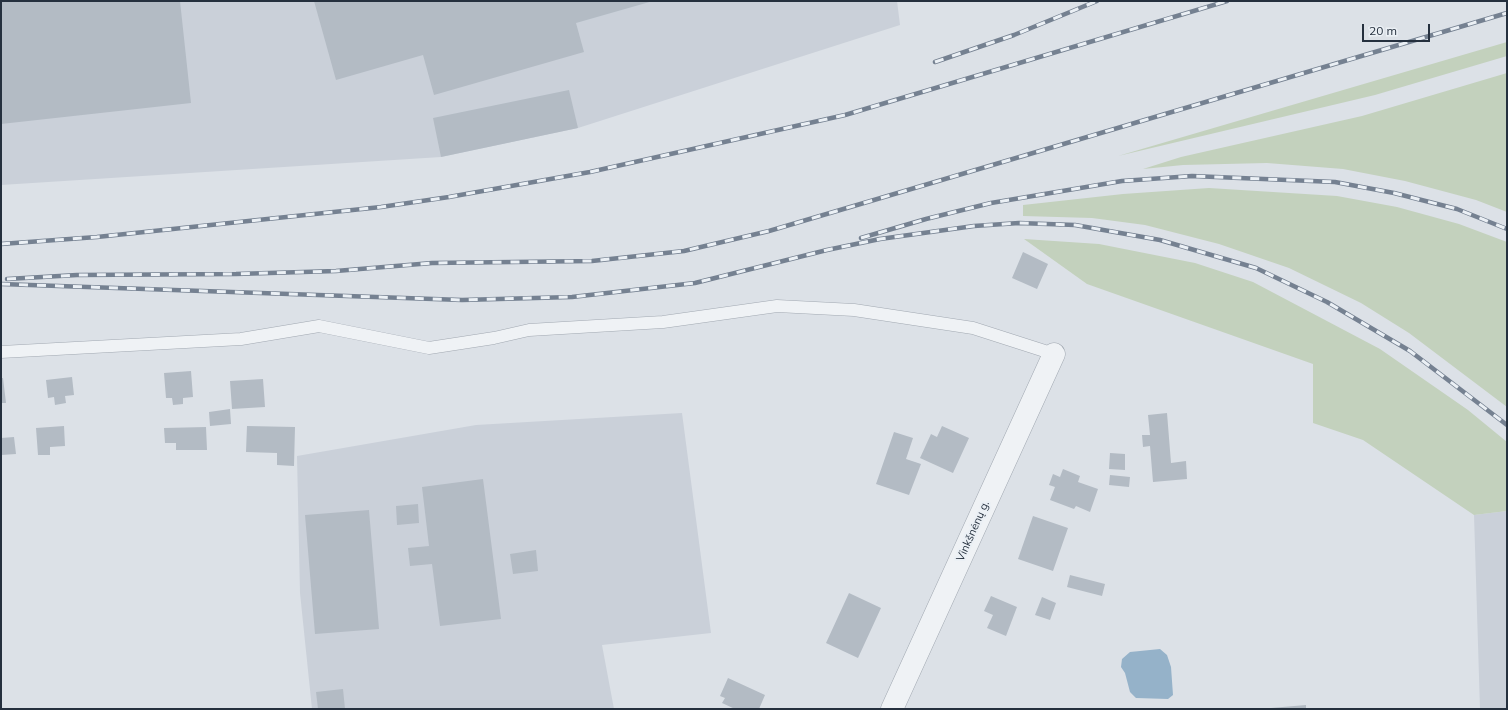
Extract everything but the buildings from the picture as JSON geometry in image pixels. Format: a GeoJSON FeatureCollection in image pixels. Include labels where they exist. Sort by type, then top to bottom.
{"type":"FeatureCollection","features":[{"type":"Feature","properties":{"kind":"street","name":"Vinkšnėnų g."},"geometry":{"type":"LineString","coordinates":[[892,709],[1054,354]]}},
{"type":"Feature","properties":{"kind":"lane"},"geometry":{"type":"LineString","coordinates":[[1,352],[241,339],[319,326],[429,348],[494,338],[529,330],[663,322],[777,306],[854,310],[972,328],[1054,354]]}},
{"type":"Feature","properties":{"kind":"shaded area"},"geometry":{"type":"Polygon","coordinates":[[[1,1],[897,1],[900,25],[578,128],[441,157],[1,185],[1,1]]]}},
{"type":"Feature","properties":{"kind":"shaded area"},"geometry":{"type":"Polygon","coordinates":[[[682,413],[711,633],[602,645],[614,709],[312,709],[300,593],[297,456],[476,425],[682,413]]]}},
{"type":"Feature","properties":{"kind":"shaded area"},"geometry":{"type":"Polygon","coordinates":[[[1507,511],[1507,709],[1480,709],[1474,515],[1507,511]]]}},
{"type":"Feature","properties":{"kind":"green space"},"geometry":{"type":"Polygon","coordinates":[[[1507,42],[1507,56],[1375,95],[1118,156],[1507,42]]]}},
{"type":"Feature","properties":{"kind":"green space"},"geometry":{"type":"Polygon","coordinates":[[[1507,73],[1507,212],[1476,200],[1405,181],[1343,169],[1267,163],[1183,165],[1143,169],[1181,157],[1362,116],[1507,73]]]}},
{"type":"Feature","properties":{"kind":"green space"},"geometry":{"type":"Polygon","coordinates":[[[1209,188],[1337,196],[1397,207],[1459,224],[1507,242],[1507,407],[1409,333],[1361,303],[1289,268],[1219,244],[1145,225],[1092,218],[1023,216],[1023,205],[1123,194],[1209,188]]]}},
{"type":"Feature","properties":{"kind":"green space"},"geometry":{"type":"Polygon","coordinates":[[[1024,239],[1099,244],[1195,263],[1253,282],[1380,349],[1468,410],[1507,442],[1507,511],[1474,515],[1363,440],[1313,423],[1313,364],[1087,284],[1024,239]]]}},
{"type":"Feature","properties":{"kind":"water"},"geometry":{"type":"Polygon","coordinates":[[[1160,649],[1167,655],[1171,667],[1173,695],[1168,699],[1136,698],[1130,692],[1125,673],[1121,667],[1122,659],[1130,652],[1160,649]]]}},
{"type":"Feature","properties":{"kind":"railway"},"geometry":{"type":"LineString","coordinates":[[935,62],[1014,35],[1097,1]]}},
{"type":"Feature","properties":{"kind":"railway"},"geometry":{"type":"LineString","coordinates":[[1,244],[97,237],[381,207],[449,197],[590,172],[845,115],[1227,1]]}},
{"type":"Feature","properties":{"kind":"railway"},"geometry":{"type":"LineString","coordinates":[[7,279],[77,275],[236,274],[336,271],[432,263],[592,261],[684,251],[769,231],[1507,13]]}},
{"type":"Feature","properties":{"kind":"railway"},"geometry":{"type":"LineString","coordinates":[[861,238],[926,219],[991,203],[1122,181],[1192,176],[1335,182],[1394,193],[1457,209],[1507,229]]}},
{"type":"Feature","properties":{"kind":"railway"},"geometry":{"type":"LineString","coordinates":[[1,284],[462,300],[572,297],[695,283],[827,250],[880,239],[974,226],[1019,223],[1075,225],[1160,240],[1256,268],[1327,302],[1410,351],[1507,425]]}}]}
